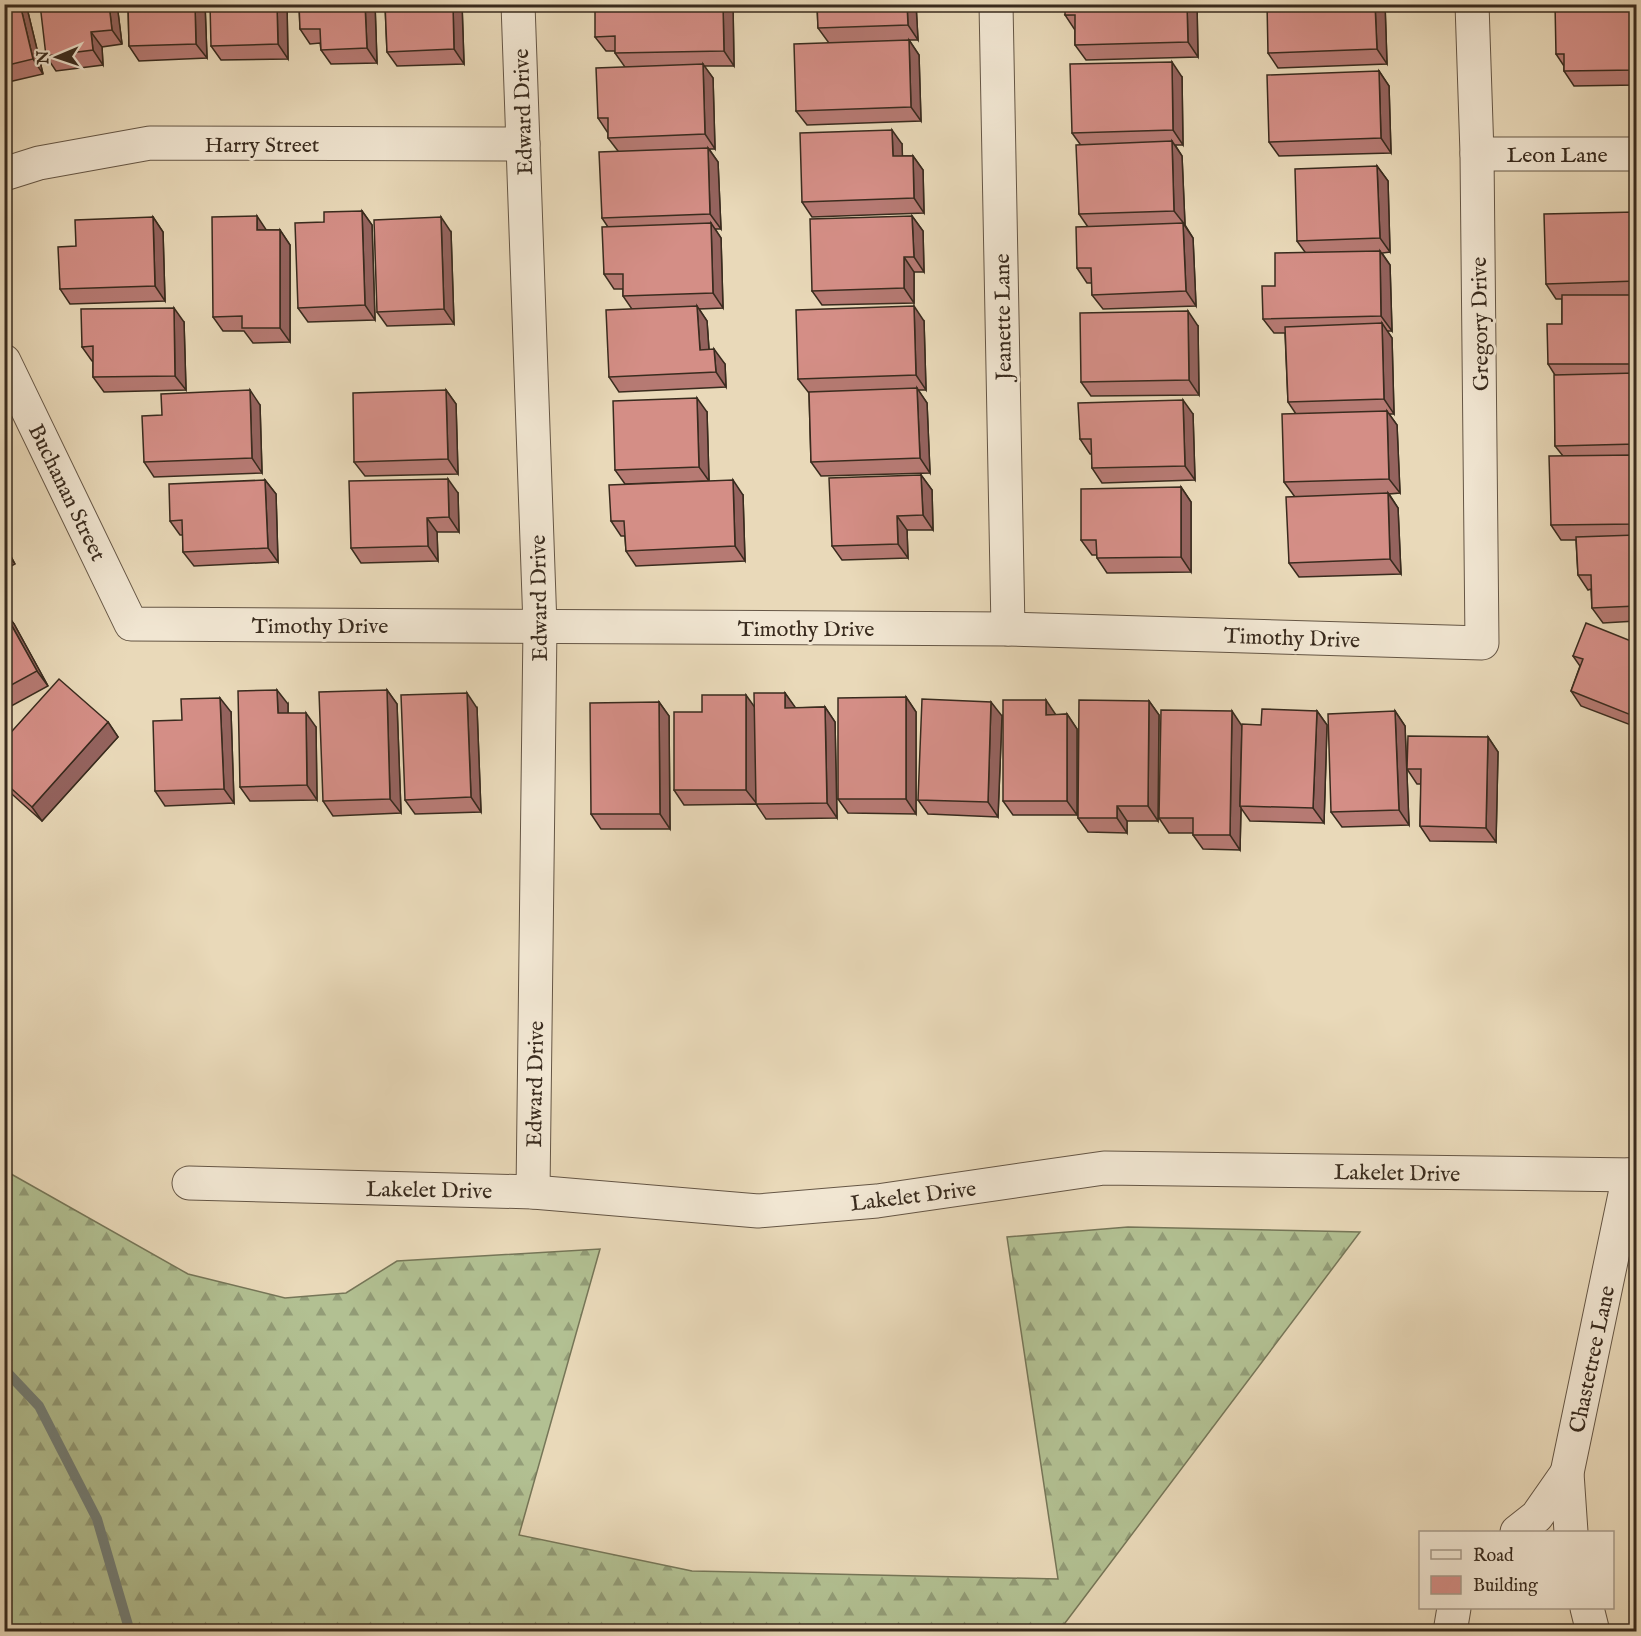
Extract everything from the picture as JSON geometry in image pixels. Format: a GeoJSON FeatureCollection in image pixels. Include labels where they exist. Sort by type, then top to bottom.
{"type":"FeatureCollection","features":[{"type":"Feature","properties":{"kind":"street","name":"Edward Drive"},"geometry":{"type":"LineString","coordinates":[[518,4],[540,626],[533,1192]]}},
{"type":"Feature","properties":{"kind":"street","name":"Jeanette Lane"},"geometry":{"type":"LineString","coordinates":[[996,4],[1008,629]]}},
{"type":"Feature","properties":{"kind":"street","name":"Gregory Drive"},"geometry":{"type":"LineString","coordinates":[[1472,4],[1477,154],[1482,643]]}},
{"type":"Feature","properties":{"kind":"street","name":"Harry Street"},"geometry":{"type":"LineString","coordinates":[[4,174],[39,163],[150,143],[523,144]]}},
{"type":"Feature","properties":{"kind":"street","name":"Leon Lane"},"geometry":{"type":"LineString","coordinates":[[1477,154],[1636,154]]}},
{"type":"Feature","properties":{"kind":"street","name":"Buchanan Street"},"geometry":{"type":"LineString","coordinates":[[4,361],[131,624]]}},
{"type":"Feature","properties":{"kind":"street","name":"Timothy Drive"},"geometry":{"type":"LineString","coordinates":[[131,624],[1008,629],[1482,643]]}},
{"type":"Feature","properties":{"kind":"street","name":"Lakelet Drive"},"geometry":{"type":"LineString","coordinates":[[189,1183],[533,1192],[758,1211],[877,1201],[1104,1168],[1633,1175]]}},
{"type":"Feature","properties":{"kind":"street","name":"Chastetree Lane"},"geometry":{"type":"LineString","coordinates":[[1570,1531],[1567,1473],[1633,1175]]}},
{"type":"Feature","properties":{"kind":"street","name":"Chastetree Lane"},"geometry":{"type":"LineString","coordinates":[[1519,1531],[1537,1516],[1567,1473]]}},
{"type":"Feature","properties":{"kind":"street"},"geometry":{"type":"LineString","coordinates":[[1450,1632],[1455,1609]]}},
{"type":"Feature","properties":{"kind":"street"},"geometry":{"type":"LineString","coordinates":[[1587,1609],[1593,1632]]}},
{"type":"Feature","properties":{"kind":"green space"},"geometry":{"type":"Polygon","coordinates":[[[4,1170],[188,1274],[285,1298],[346,1293],[397,1261],[600,1249],[519,1535],[692,1571],[1058,1579],[1007,1237],[1128,1227],[1360,1232],[1059,1631],[5,1632],[4,1170]]]}},
{"type":"Feature","properties":{"kind":"building"},"geometry":{"type":"Polygon","coordinates":[[[4,4],[20,4],[33,59],[4,66],[4,4]]]}},
{"type":"Feature","properties":{"kind":"building"},"geometry":{"type":"Polygon","coordinates":[[[40,4],[109,4],[112,30],[91,32],[93,50],[46,56],[40,4]]]}},
{"type":"Feature","properties":{"kind":"building"},"geometry":{"type":"Polygon","coordinates":[[[128,4],[195,4],[196,44],[129,46],[128,4]]]}},
{"type":"Feature","properties":{"kind":"building"},"geometry":{"type":"Polygon","coordinates":[[[210,4],[277,4],[278,44],[211,46],[210,4]]]}},
{"type":"Feature","properties":{"kind":"building"},"geometry":{"type":"Polygon","coordinates":[[[299,4],[365,4],[367,48],[321,50],[320,29],[300,29],[299,4]]]}},
{"type":"Feature","properties":{"kind":"building"},"geometry":{"type":"Polygon","coordinates":[[[385,4],[453,4],[454,49],[387,52],[385,4]]]}},
{"type":"Feature","properties":{"kind":"building"},"geometry":{"type":"Polygon","coordinates":[[[595,4],[723,4],[724,51],[615,53],[615,36],[595,37],[595,4]]]}},
{"type":"Feature","properties":{"kind":"building"},"geometry":{"type":"Polygon","coordinates":[[[817,4],[907,4],[908,25],[818,28],[817,4]]]}},
{"type":"Feature","properties":{"kind":"building"},"geometry":{"type":"Polygon","coordinates":[[[1065,4],[1187,4],[1188,42],[1075,45],[1075,15],[1065,15],[1065,4]]]}},
{"type":"Feature","properties":{"kind":"building"},"geometry":{"type":"Polygon","coordinates":[[[1267,4],[1375,4],[1377,49],[1268,53],[1267,4]]]}},
{"type":"Feature","properties":{"kind":"building"},"geometry":{"type":"Polygon","coordinates":[[[1555,4],[1636,4],[1636,70],[1564,71],[1564,54],[1556,54],[1555,4]]]}},
{"type":"Feature","properties":{"kind":"building"},"geometry":{"type":"Polygon","coordinates":[[[909,40],[911,107],[796,111],[794,44],[909,40]]]}},
{"type":"Feature","properties":{"kind":"building"},"geometry":{"type":"Polygon","coordinates":[[[1172,62],[1173,130],[1072,133],[1070,64],[1172,62]]]}},
{"type":"Feature","properties":{"kind":"building"},"geometry":{"type":"Polygon","coordinates":[[[703,64],[705,134],[608,138],[608,118],[598,118],[596,68],[703,64]]]}},
{"type":"Feature","properties":{"kind":"building"},"geometry":{"type":"Polygon","coordinates":[[[1379,71],[1381,138],[1269,142],[1267,75],[1379,71]]]}},
{"type":"Feature","properties":{"kind":"building"},"geometry":{"type":"Polygon","coordinates":[[[892,130],[893,156],[913,156],[914,198],[802,202],[800,133],[892,130]]]}},
{"type":"Feature","properties":{"kind":"building"},"geometry":{"type":"Polygon","coordinates":[[[1172,141],[1174,211],[1079,214],[1076,145],[1172,141]]]}},
{"type":"Feature","properties":{"kind":"building"},"geometry":{"type":"Polygon","coordinates":[[[708,148],[710,214],[602,218],[599,152],[708,148]]]}},
{"type":"Feature","properties":{"kind":"building"},"geometry":{"type":"Polygon","coordinates":[[[1377,166],[1380,238],[1297,241],[1295,169],[1377,166]]]}},
{"type":"Feature","properties":{"kind":"building"},"geometry":{"type":"Polygon","coordinates":[[[362,211],[365,305],[298,308],[295,223],[324,222],[324,212],[362,211]]]}},
{"type":"Feature","properties":{"kind":"building"},"geometry":{"type":"Polygon","coordinates":[[[1636,212],[1636,281],[1546,284],[1544,214],[1636,212]]]}},
{"type":"Feature","properties":{"kind":"building"},"geometry":{"type":"Polygon","coordinates":[[[257,216],[257,230],[280,230],[280,328],[242,328],[242,316],[213,317],[212,217],[257,216]]]}},
{"type":"Feature","properties":{"kind":"building"},"geometry":{"type":"Polygon","coordinates":[[[912,216],[914,257],[904,257],[904,288],[812,291],[810,219],[912,216]]]}},
{"type":"Feature","properties":{"kind":"building"},"geometry":{"type":"Polygon","coordinates":[[[153,217],[155,286],[60,289],[58,247],[76,246],[75,220],[153,217]]]}},
{"type":"Feature","properties":{"kind":"building"},"geometry":{"type":"Polygon","coordinates":[[[441,217],[444,309],[377,312],[374,220],[441,217]]]}},
{"type":"Feature","properties":{"kind":"building"},"geometry":{"type":"Polygon","coordinates":[[[711,223],[713,293],[623,296],[623,274],[604,274],[602,227],[711,223]]]}},
{"type":"Feature","properties":{"kind":"building"},"geometry":{"type":"Polygon","coordinates":[[[1183,223],[1186,291],[1092,295],[1091,268],[1077,268],[1076,227],[1183,223]]]}},
{"type":"Feature","properties":{"kind":"building"},"geometry":{"type":"Polygon","coordinates":[[[1380,251],[1381,316],[1263,319],[1262,286],[1275,286],[1275,253],[1380,251]]]}},
{"type":"Feature","properties":{"kind":"building"},"geometry":{"type":"Polygon","coordinates":[[[1562,295],[1636,295],[1636,364],[1548,364],[1547,324],[1562,324],[1562,295]]]}},
{"type":"Feature","properties":{"kind":"building"},"geometry":{"type":"Polygon","coordinates":[[[697,306],[700,350],[714,349],[716,372],[609,377],[606,310],[697,306]]]}},
{"type":"Feature","properties":{"kind":"building"},"geometry":{"type":"Polygon","coordinates":[[[914,306],[916,375],[798,379],[796,310],[914,306]]]}},
{"type":"Feature","properties":{"kind":"building"},"geometry":{"type":"Polygon","coordinates":[[[174,308],[175,376],[93,377],[93,346],[82,347],[81,309],[174,308]]]}},
{"type":"Feature","properties":{"kind":"building"},"geometry":{"type":"Polygon","coordinates":[[[1188,311],[1189,380],[1081,382],[1080,313],[1188,311]]]}},
{"type":"Feature","properties":{"kind":"building"},"geometry":{"type":"Polygon","coordinates":[[[1382,323],[1384,399],[1288,402],[1285,327],[1382,323]]]}},
{"type":"Feature","properties":{"kind":"building"},"geometry":{"type":"Polygon","coordinates":[[[1636,373],[1636,444],[1555,446],[1554,375],[1636,373]]]}},
{"type":"Feature","properties":{"kind":"building"},"geometry":{"type":"Polygon","coordinates":[[[917,388],[920,458],[811,462],[809,392],[917,388]]]}},
{"type":"Feature","properties":{"kind":"building"},"geometry":{"type":"Polygon","coordinates":[[[250,390],[252,458],[144,462],[142,416],[162,415],[161,394],[250,390]]]}},
{"type":"Feature","properties":{"kind":"building"},"geometry":{"type":"Polygon","coordinates":[[[446,390],[448,459],[354,462],[353,393],[446,390]]]}},
{"type":"Feature","properties":{"kind":"building"},"geometry":{"type":"Polygon","coordinates":[[[697,398],[699,467],[615,470],[613,401],[697,398]]]}},
{"type":"Feature","properties":{"kind":"building"},"geometry":{"type":"Polygon","coordinates":[[[1183,400],[1185,466],[1092,468],[1091,439],[1080,439],[1078,403],[1183,400]]]}},
{"type":"Feature","properties":{"kind":"building"},"geometry":{"type":"Polygon","coordinates":[[[1387,411],[1389,479],[1284,482],[1282,414],[1387,411]]]}},
{"type":"Feature","properties":{"kind":"building"},"geometry":{"type":"Polygon","coordinates":[[[1636,455],[1636,524],[1551,525],[1549,456],[1636,455]]]}},
{"type":"Feature","properties":{"kind":"building"},"geometry":{"type":"Polygon","coordinates":[[[921,475],[923,515],[897,516],[898,544],[832,546],[829,478],[921,475]]]}},
{"type":"Feature","properties":{"kind":"building"},"geometry":{"type":"Polygon","coordinates":[[[448,479],[449,517],[427,518],[428,546],[351,548],[349,481],[448,479]]]}},
{"type":"Feature","properties":{"kind":"building"},"geometry":{"type":"Polygon","coordinates":[[[265,480],[268,548],[183,552],[182,520],[170,521],[169,484],[265,480]]]}},
{"type":"Feature","properties":{"kind":"building"},"geometry":{"type":"Polygon","coordinates":[[[733,480],[735,546],[626,551],[624,521],[611,521],[609,485],[733,480]]]}},
{"type":"Feature","properties":{"kind":"building"},"geometry":{"type":"Polygon","coordinates":[[[1181,487],[1181,557],[1097,558],[1096,540],[1081,540],[1081,489],[1181,487]]]}},
{"type":"Feature","properties":{"kind":"building"},"geometry":{"type":"Polygon","coordinates":[[[1388,493],[1390,559],[1289,563],[1286,497],[1388,493]]]}},
{"type":"Feature","properties":{"kind":"building"},"geometry":{"type":"Polygon","coordinates":[[[1636,535],[1636,606],[1592,608],[1591,575],[1578,575],[1576,537],[1636,535]]]}},
{"type":"Feature","properties":{"kind":"building"},"geometry":{"type":"Polygon","coordinates":[[[4,612],[37,671],[4,689],[4,612]]]}},
{"type":"Feature","properties":{"kind":"building"},"geometry":{"type":"Polygon","coordinates":[[[1586,623],[1636,643],[1636,717],[1571,691],[1583,659],[1573,656],[1586,623]]]}},
{"type":"Feature","properties":{"kind":"building"},"geometry":{"type":"Polygon","coordinates":[[[59,679],[108,722],[32,807],[4,782],[4,740],[59,679]]]}},
{"type":"Feature","properties":{"kind":"building"},"geometry":{"type":"Polygon","coordinates":[[[277,690],[278,713],[306,713],[307,785],[240,787],[238,691],[277,690]]]}},
{"type":"Feature","properties":{"kind":"building"},"geometry":{"type":"Polygon","coordinates":[[[387,690],[390,799],[323,801],[319,692],[387,690]]]}},
{"type":"Feature","properties":{"kind":"building"},"geometry":{"type":"Polygon","coordinates":[[[467,693],[471,797],[405,800],[401,695],[467,693]]]}},
{"type":"Feature","properties":{"kind":"building"},"geometry":{"type":"Polygon","coordinates":[[[754,693],[785,693],[785,708],[825,707],[827,803],[756,804],[754,693]]]}},
{"type":"Feature","properties":{"kind":"building"},"geometry":{"type":"Polygon","coordinates":[[[702,695],[746,695],[746,790],[674,790],[674,712],[702,712],[702,695]]]}},
{"type":"Feature","properties":{"kind":"building"},"geometry":{"type":"Polygon","coordinates":[[[906,697],[906,799],[838,799],[838,698],[906,697]]]}},
{"type":"Feature","properties":{"kind":"building"},"geometry":{"type":"Polygon","coordinates":[[[220,698],[224,789],[155,791],[153,721],[182,720],[181,699],[220,698]]]}},
{"type":"Feature","properties":{"kind":"building"},"geometry":{"type":"Polygon","coordinates":[[[922,699],[991,702],[988,802],[918,800],[922,699]]]}},
{"type":"Feature","properties":{"kind":"building"},"geometry":{"type":"Polygon","coordinates":[[[1003,700],[1046,700],[1046,715],[1067,714],[1067,801],[1003,801],[1003,700]]]}},
{"type":"Feature","properties":{"kind":"building"},"geometry":{"type":"Polygon","coordinates":[[[1079,700],[1149,701],[1148,806],[1117,806],[1117,818],[1078,818],[1079,700]]]}},
{"type":"Feature","properties":{"kind":"building"},"geometry":{"type":"Polygon","coordinates":[[[659,702],[660,814],[591,814],[590,703],[659,702]]]}},
{"type":"Feature","properties":{"kind":"building"},"geometry":{"type":"Polygon","coordinates":[[[1262,709],[1317,711],[1313,808],[1240,806],[1242,724],[1261,725],[1262,709]]]}},
{"type":"Feature","properties":{"kind":"building"},"geometry":{"type":"Polygon","coordinates":[[[1161,710],[1232,711],[1230,835],[1193,835],[1193,818],[1159,818],[1161,710]]]}},
{"type":"Feature","properties":{"kind":"building"},"geometry":{"type":"Polygon","coordinates":[[[1395,711],[1399,810],[1331,812],[1328,714],[1395,711]]]}},
{"type":"Feature","properties":{"kind":"building"},"geometry":{"type":"Polygon","coordinates":[[[1408,736],[1488,737],[1486,828],[1420,826],[1421,769],[1407,769],[1408,736]]]}},
{"type":"Feature","properties":{"kind":"waterway"},"geometry":{"type":"LineString","coordinates":[[4,1369],[39,1406],[97,1519],[130,1632]]}}]}
